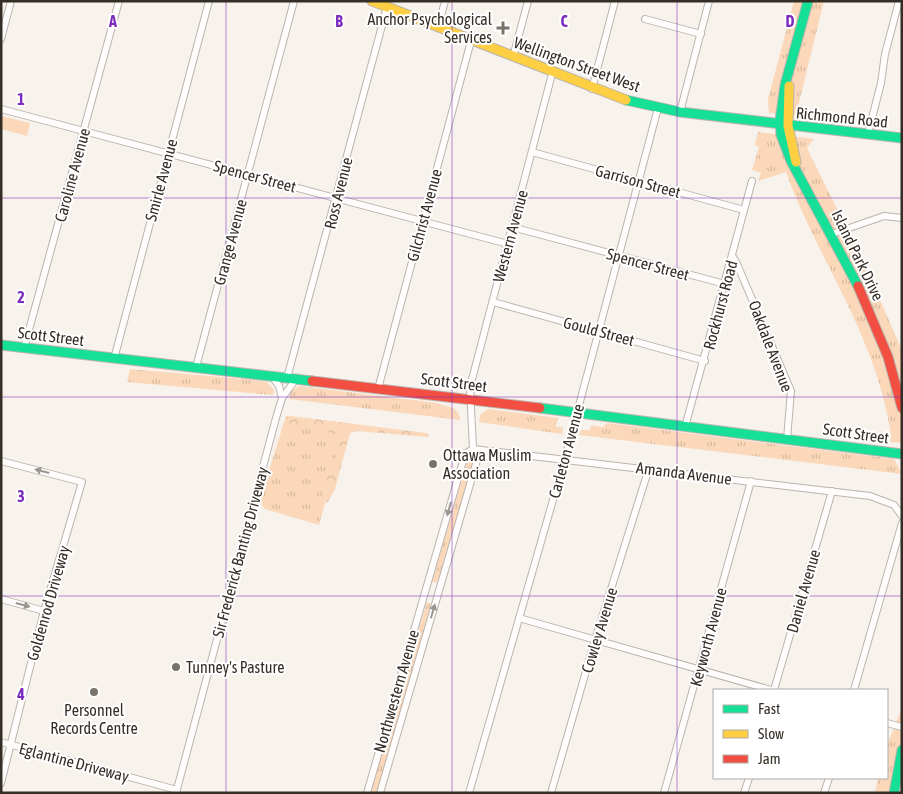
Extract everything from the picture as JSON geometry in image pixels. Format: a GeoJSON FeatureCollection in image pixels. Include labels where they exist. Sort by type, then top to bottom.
{"type":"FeatureCollection","features":[{"type":"Feature","properties":{"kind":"main road","name":"Wellington Street West"},"geometry":{"type":"LineString","coordinates":[[372,1],[552,74],[618,98],[680,112],[784,126]]}},
{"type":"Feature","properties":{"kind":"main road","name":"Island Park Drive"},"geometry":{"type":"LineString","coordinates":[[808,1],[789,73],[784,126],[800,174],[832,234],[875,325],[892,370],[902,408]]}},
{"type":"Feature","properties":{"kind":"main road","name":"Richmond Road"},"geometry":{"type":"LineString","coordinates":[[784,126],[902,138]]}},
{"type":"Feature","properties":{"kind":"main road","name":"Scott Street"},"geometry":{"type":"LineString","coordinates":[[1,345],[469,399],[902,454]]}},
{"type":"Feature","properties":{"kind":"main road"},"geometry":{"type":"LineString","coordinates":[[894,793],[902,750]]}},
{"type":"Feature","properties":{"kind":"street"},"geometry":{"type":"LineString","coordinates":[[1,39],[11,1]]}},
{"type":"Feature","properties":{"kind":"street","name":"Caroline Avenue"},"geometry":{"type":"LineString","coordinates":[[24,348],[120,1]]}},
{"type":"Feature","properties":{"kind":"street","name":"Smirle Avenue"},"geometry":{"type":"LineString","coordinates":[[114,359],[209,1]]}},
{"type":"Feature","properties":{"kind":"street","name":"Grange Avenue"},"geometry":{"type":"LineString","coordinates":[[196,366],[294,1]]}},
{"type":"Feature","properties":{"kind":"street"},"geometry":{"type":"LineString","coordinates":[[438,28],[445,1]]}},
{"type":"Feature","properties":{"kind":"street"},"geometry":{"type":"LineString","coordinates":[[513,57],[528,1]]}},
{"type":"Feature","properties":{"kind":"street"},"geometry":{"type":"LineString","coordinates":[[592,89],[615,1]]}},
{"type":"Feature","properties":{"kind":"street"},"geometry":{"type":"LineString","coordinates":[[680,112],[709,1]]}},
{"type":"Feature","properties":{"kind":"street"},"geometry":{"type":"LineString","coordinates":[[868,134],[881,83],[885,54],[899,1]]}},
{"type":"Feature","properties":{"kind":"street","name":"Ross Avenue"},"geometry":{"type":"LineString","coordinates":[[292,378],[336,198],[387,7]]}},
{"type":"Feature","properties":{"kind":"street"},"geometry":{"type":"LineString","coordinates":[[645,19],[701,34]]}},
{"type":"Feature","properties":{"kind":"street","name":"Gilchrist Avenue"},"geometry":{"type":"LineString","coordinates":[[378,389],[471,41]]}},
{"type":"Feature","properties":{"kind":"street","name":"Western Avenue"},"geometry":{"type":"LineString","coordinates":[[469,399],[470,387],[552,74]]}},
{"type":"Feature","properties":{"kind":"street","name":"Carleton Avenue"},"geometry":{"type":"LineString","coordinates":[[469,793],[565,458],[658,108]]}},
{"type":"Feature","properties":{"kind":"street","name":"Spencer Street"},"geometry":{"type":"LineString","coordinates":[[1,109],[508,244]]}},
{"type":"Feature","properties":{"kind":"street","name":"Garrison Street"},"geometry":{"type":"LineString","coordinates":[[532,152],[744,210]]}},
{"type":"Feature","properties":{"kind":"street","name":"Rockhurst Road"},"geometry":{"type":"LineString","coordinates":[[686,427],[752,181]]}},
{"type":"Feature","properties":{"kind":"street"},"geometry":{"type":"LineString","coordinates":[[832,234],[884,216],[902,218]]}},
{"type":"Feature","properties":{"kind":"street","name":"Spencer Street"},"geometry":{"type":"LineString","coordinates":[[512,228],[725,284]]}},
{"type":"Feature","properties":{"kind":"street","name":"Oakdale Avenue"},"geometry":{"type":"LineString","coordinates":[[733,257],[789,386],[791,395],[787,439]]}},
{"type":"Feature","properties":{"kind":"street","name":"Gould Street"},"geometry":{"type":"LineString","coordinates":[[492,302],[705,360]]}},
{"type":"Feature","properties":{"kind":"street"},"geometry":{"type":"LineString","coordinates":[[272,376],[282,398]]}},
{"type":"Feature","properties":{"kind":"street","name":"Sir Frederick Banting Driveway"},"geometry":{"type":"LineString","coordinates":[[176,791],[276,418],[282,398],[292,378]]}},
{"type":"Feature","properties":{"kind":"street","name":"Northwestern Avenue"},"geometry":{"type":"LineString","coordinates":[[380,793],[478,457],[473,449],[469,399]]}},
{"type":"Feature","properties":{"kind":"street","name":"Northwestern Avenue"},"geometry":{"type":"LineString","coordinates":[[367,793],[465,454],[473,449]]}},
{"type":"Feature","properties":{"kind":"street","name":"Amanda Avenue"},"geometry":{"type":"LineString","coordinates":[[473,449],[649,468],[878,498],[894,505],[902,516]]}},
{"type":"Feature","properties":{"kind":"street","name":"Goldenrod Driveway"},"geometry":{"type":"LineString","coordinates":[[1,461],[82,482],[44,611],[1,783]]}},
{"type":"Feature","properties":{"kind":"street","name":"Cowley Avenue"},"geometry":{"type":"LineString","coordinates":[[551,793],[595,640],[649,468]]}},
{"type":"Feature","properties":{"kind":"street","name":"Keyworth Avenue"},"geometry":{"type":"LineString","coordinates":[[664,793],[700,670],[751,481]]}},
{"type":"Feature","properties":{"kind":"street","name":"Daniel Avenue"},"geometry":{"type":"LineString","coordinates":[[772,689],[832,491]]}},
{"type":"Feature","properties":{"kind":"street"},"geometry":{"type":"LineString","coordinates":[[854,689],[902,523]]}},
{"type":"Feature","properties":{"kind":"street"},"geometry":{"type":"LineString","coordinates":[[426,590],[438,594]]}},
{"type":"Feature","properties":{"kind":"street"},"geometry":{"type":"LineString","coordinates":[[1,599],[44,611]]}},
{"type":"Feature","properties":{"kind":"street"},"geometry":{"type":"LineString","coordinates":[[519,618],[768,689]]}},
{"type":"Feature","properties":{"kind":"street"},"geometry":{"type":"LineString","coordinates":[[888,723],[902,727]]}},
{"type":"Feature","properties":{"kind":"street","name":"Eglantine Driveway"},"geometry":{"type":"LineString","coordinates":[[1,742],[176,791]]}},
{"type":"Feature","properties":{"kind":"street"},"geometry":{"type":"LineString","coordinates":[[744,793],[749,779]]}},
{"type":"Feature","properties":{"kind":"street"},"geometry":{"type":"LineString","coordinates":[[824,793],[829,779]]}},
{"type":"Feature","properties":{"kind":"green space"},"geometry":{"type":"Polygon","coordinates":[[[794,1],[824,1],[797,111],[801,116],[769,113],[768,99],[794,1]]]}},
{"type":"Feature","properties":{"kind":"green space"},"geometry":{"type":"Polygon","coordinates":[[[1,116],[30,123],[27,136],[1,129],[1,116]]]}},
{"type":"Feature","properties":{"kind":"green space"},"geometry":{"type":"Polygon","coordinates":[[[758,132],[814,139],[807,148],[861,257],[902,350],[902,443],[891,442],[890,426],[884,401],[864,342],[852,313],[797,201],[786,172],[758,181],[761,173],[752,170],[759,147],[755,145],[758,132]]]}},
{"type":"Feature","properties":{"kind":"green space"},"geometry":{"type":"Polygon","coordinates":[[[130,369],[254,380],[267,382],[274,390],[273,395],[127,382],[130,369]]]}},
{"type":"Feature","properties":{"kind":"green space"},"geometry":{"type":"Polygon","coordinates":[[[299,386],[437,403],[455,409],[460,420],[289,399],[291,391],[299,386]]]}},
{"type":"Feature","properties":{"kind":"green space"},"geometry":{"type":"Polygon","coordinates":[[[488,409],[558,418],[556,427],[562,427],[562,434],[479,422],[480,415],[488,409]]]}},
{"type":"Feature","properties":{"kind":"green space"},"geometry":{"type":"Polygon","coordinates":[[[286,416],[347,423],[319,525],[265,509],[261,504],[260,499],[286,416]]]}},
{"type":"Feature","properties":{"kind":"green space"},"geometry":{"type":"Polygon","coordinates":[[[290,416],[426,433],[429,435],[428,437],[356,431],[350,433],[335,489],[327,503],[323,501],[322,496],[340,437],[335,433],[311,428],[281,430],[283,424],[290,416]]]}},
{"type":"Feature","properties":{"kind":"green space"},"geometry":{"type":"Polygon","coordinates":[[[607,423],[894,459],[902,474],[579,435],[581,430],[590,430],[591,425],[603,427],[607,423]]]}},
{"type":"Feature","properties":{"kind":"green space"},"geometry":{"type":"Polygon","coordinates":[[[468,458],[472,459],[473,463],[438,580],[436,583],[432,582],[468,458]]]}},
{"type":"Feature","properties":{"kind":"green space"},"geometry":{"type":"Polygon","coordinates":[[[427,602],[431,604],[377,793],[370,793],[427,602]]]}},
{"type":"Feature","properties":{"kind":"green space"},"geometry":{"type":"Polygon","coordinates":[[[902,708],[902,793],[875,793],[878,779],[888,779],[888,743],[902,708]]]}},
{"type":"Feature","properties":{"kind":"traffic: fast"},"geometry":{"type":"LineString","coordinates":[[808,1],[785,85],[780,120],[781,135],[791,161],[858,286]]}},
{"type":"Feature","properties":{"kind":"traffic: fast"},"geometry":{"type":"LineString","coordinates":[[626,100],[680,112],[902,138]]}},
{"type":"Feature","properties":{"kind":"traffic: fast"},"geometry":{"type":"LineString","coordinates":[[1,345],[312,381]]}},
{"type":"Feature","properties":{"kind":"traffic: fast"},"geometry":{"type":"LineString","coordinates":[[540,408],[902,454]]}},
{"type":"Feature","properties":{"kind":"traffic: fast"},"geometry":{"type":"LineString","coordinates":[[894,793],[902,750]]}},
{"type":"Feature","properties":{"kind":"traffic: slow"},"geometry":{"type":"LineString","coordinates":[[372,1],[626,100]]}},
{"type":"Feature","properties":{"kind":"traffic: slow"},"geometry":{"type":"LineString","coordinates":[[789,86],[788,126],[796,162]]}},
{"type":"Feature","properties":{"kind":"traffic: jam"},"geometry":{"type":"LineString","coordinates":[[858,286],[888,357],[902,408]]}},
{"type":"Feature","properties":{"kind":"traffic: jam"},"geometry":{"type":"LineString","coordinates":[[312,381],[540,408]]}},
{"type":"Feature","properties":{"kind":"place","name":"Anchor Psychological Services"},"geometry":{"type":"Point","coordinates":[503,28]}},
{"type":"Feature","properties":{"kind":"place","name":"Ottawa Muslim Association"},"geometry":{"type":"Point","coordinates":[433,464]}},
{"type":"Feature","properties":{"kind":"place","name":"Tunney's Pasture"},"geometry":{"type":"Point","coordinates":[176,667]}},
{"type":"Feature","properties":{"kind":"place","name":"Personnel Records Centre"},"geometry":{"type":"Point","coordinates":[94,692]}}]}
